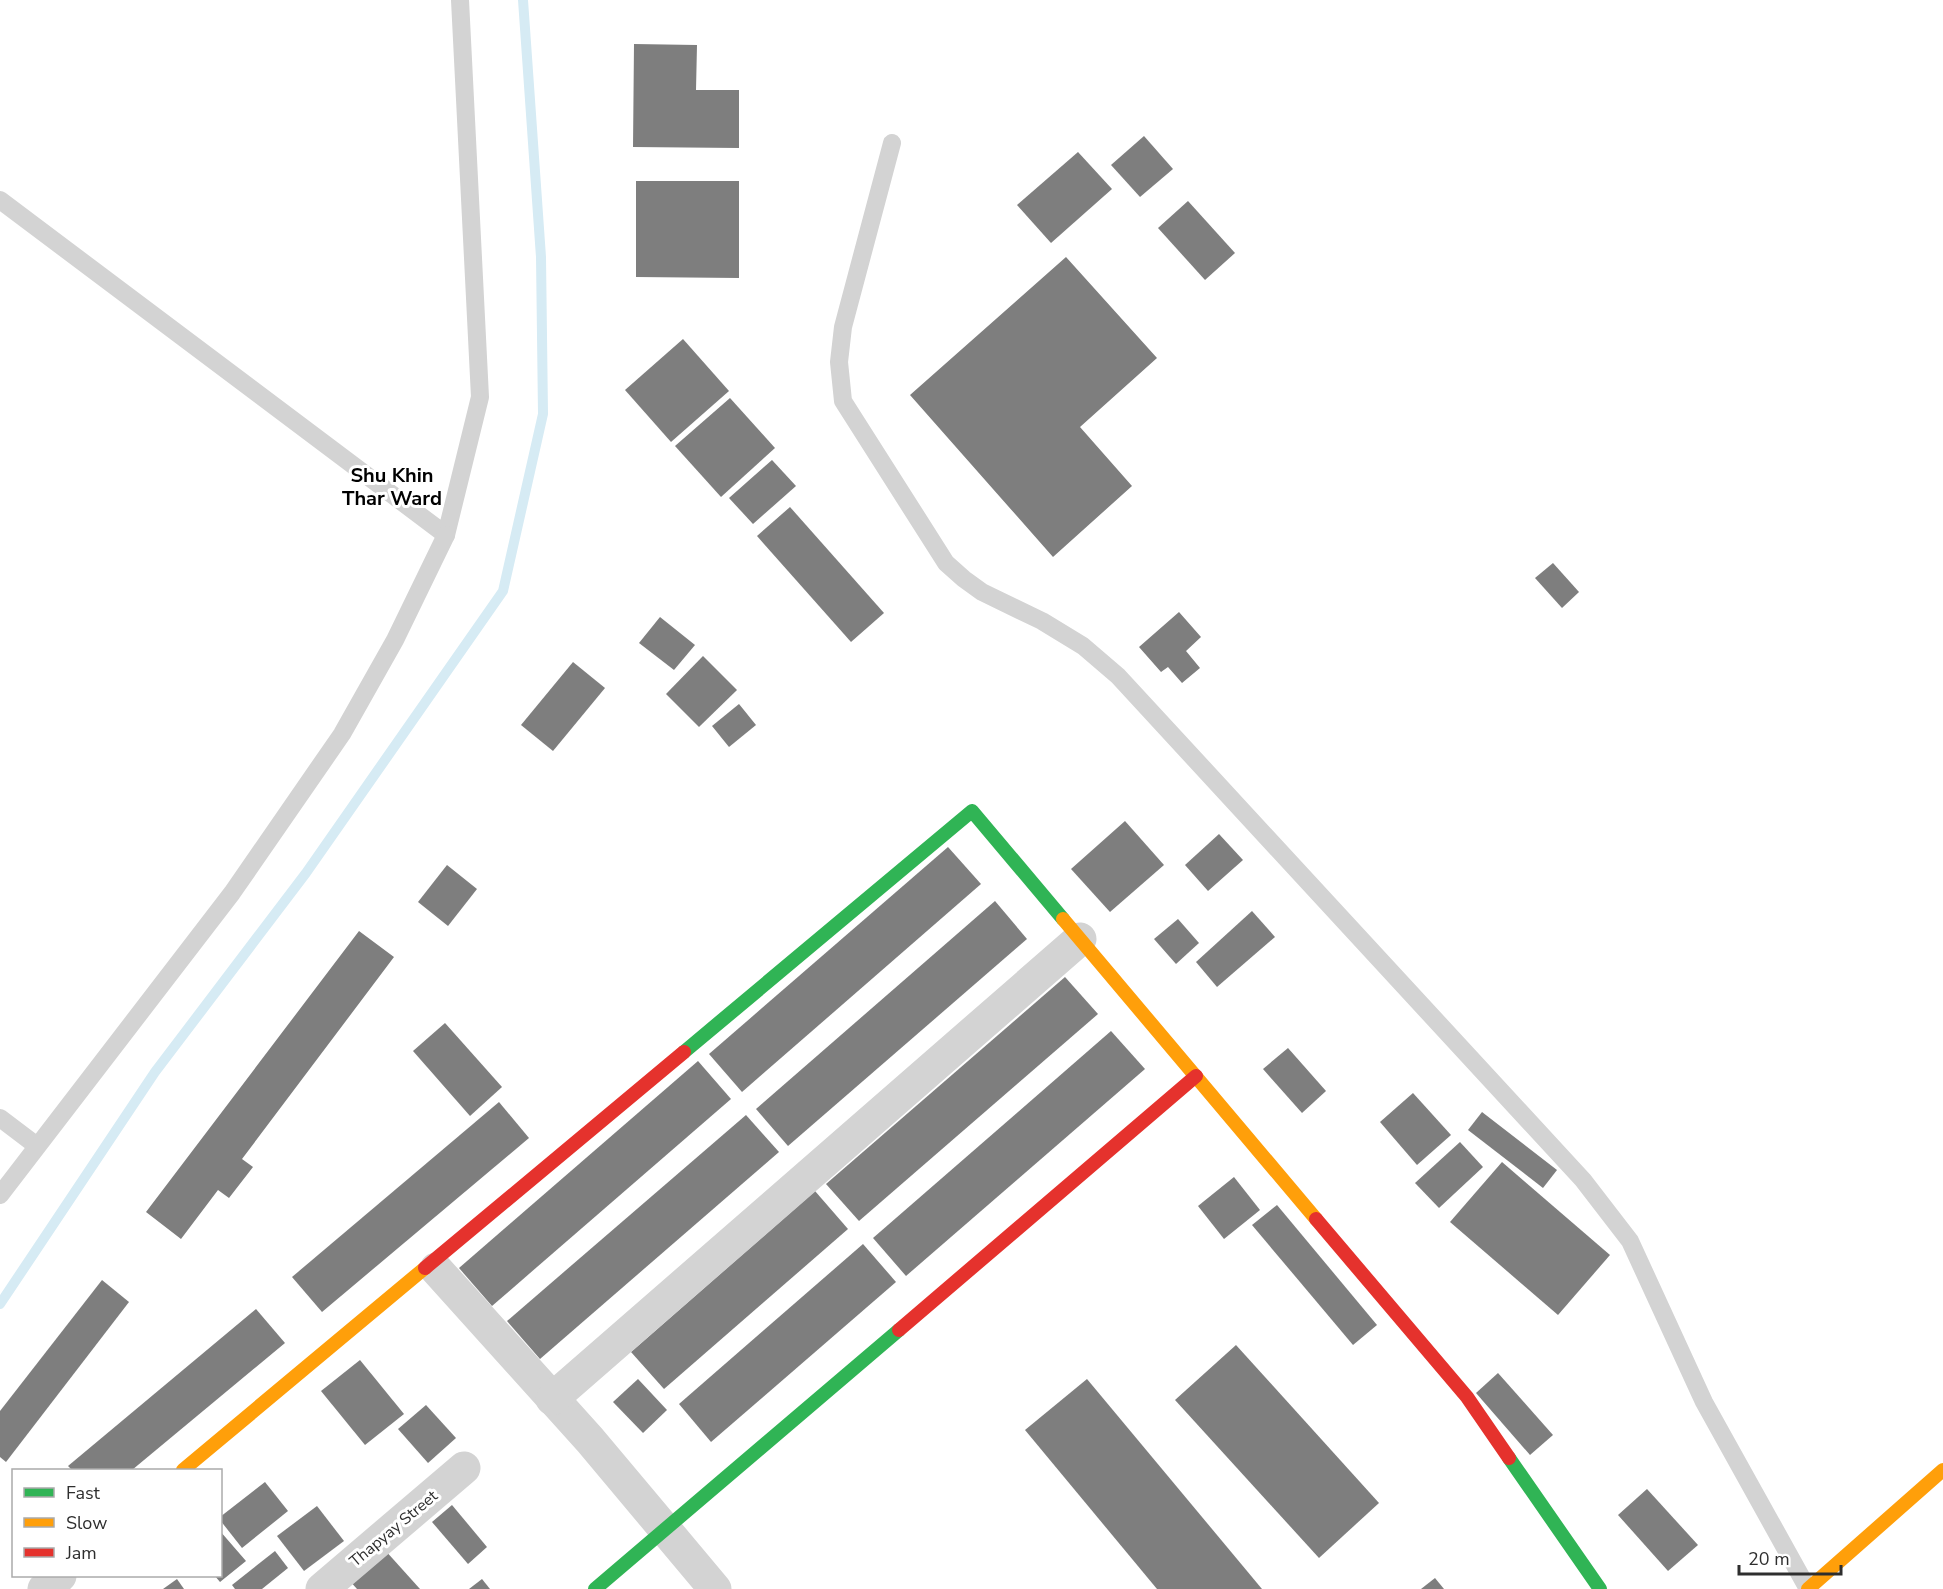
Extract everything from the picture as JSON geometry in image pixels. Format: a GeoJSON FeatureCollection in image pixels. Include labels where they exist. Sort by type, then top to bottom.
{"type":"FeatureCollection","features":[{"type":"Feature","properties":{"kind":"street"},"geometry":{"type":"LineString","coordinates":[[184,1469],[972,811],[1467,1397],[1600,1589]]}},
{"type":"Feature","properties":{"kind":"street"},"geometry":{"type":"LineString","coordinates":[[552,1399],[1080,939]]}},
{"type":"Feature","properties":{"kind":"street"},"geometry":{"type":"LineString","coordinates":[[595,1589],[1196,1076]]}},
{"type":"Feature","properties":{"kind":"street"},"geometry":{"type":"LineString","coordinates":[[436,1269],[590,1440],[715,1589]]}},
{"type":"Feature","properties":{"kind":"street","name":"Thapyay Street"},"geometry":{"type":"LineString","coordinates":[[322,1589],[464,1468]]}},
{"type":"Feature","properties":{"kind":"street"},"geometry":{"type":"LineString","coordinates":[[1808,1589],[1943,1470]]}},
{"type":"Feature","properties":{"kind":"street"},"geometry":{"type":"LineString","coordinates":[[44,1589],[58,1577]]}},
{"type":"Feature","properties":{"kind":"lane"},"geometry":{"type":"LineString","coordinates":[[0,1195],[232,893],[342,734],[395,640],[446,535],[480,397],[460,0]]}},
{"type":"Feature","properties":{"kind":"lane"},"geometry":{"type":"LineString","coordinates":[[892,143],[843,327],[839,362],[843,402],[946,563],[982,592],[1042,621],[1083,646],[1118,676],[1583,1180],[1630,1241],[1704,1402],[1808,1589]]}},
{"type":"Feature","properties":{"kind":"lane"},"geometry":{"type":"LineString","coordinates":[[0,200],[446,535]]}},
{"type":"Feature","properties":{"kind":"lane"},"geometry":{"type":"LineString","coordinates":[[0,1118],[37,1146]]}},
{"type":"Feature","properties":{"kind":"building"},"geometry":{"type":"Polygon","coordinates":[[[634,44],[697,45],[696,90],[739,90],[739,148],[633,147],[634,44]]]}},
{"type":"Feature","properties":{"kind":"building"},"geometry":{"type":"Polygon","coordinates":[[[1144,136],[1173,169],[1140,197],[1111,165],[1144,136]]]}},
{"type":"Feature","properties":{"kind":"building"},"geometry":{"type":"Polygon","coordinates":[[[1078,152],[1112,189],[1051,243],[1017,205],[1078,152]]]}},
{"type":"Feature","properties":{"kind":"building"},"geometry":{"type":"Polygon","coordinates":[[[636,181],[739,181],[739,278],[636,277],[636,181]]]}},
{"type":"Feature","properties":{"kind":"building"},"geometry":{"type":"Polygon","coordinates":[[[1188,201],[1235,253],[1205,280],[1158,228],[1188,201]]]}},
{"type":"Feature","properties":{"kind":"building"},"geometry":{"type":"Polygon","coordinates":[[[1066,257],[1157,358],[1080,427],[1132,486],[1053,557],[910,395],[1066,257]]]}},
{"type":"Feature","properties":{"kind":"building"},"geometry":{"type":"Polygon","coordinates":[[[683,339],[729,391],[671,442],[625,390],[683,339]]]}},
{"type":"Feature","properties":{"kind":"building"},"geometry":{"type":"Polygon","coordinates":[[[730,398],[775,448],[721,497],[675,446],[730,398]]]}},
{"type":"Feature","properties":{"kind":"building"},"geometry":{"type":"Polygon","coordinates":[[[772,460],[796,486],[753,524],[729,498],[772,460]]]}},
{"type":"Feature","properties":{"kind":"building"},"geometry":{"type":"Polygon","coordinates":[[[790,507],[884,613],[851,642],[757,536],[790,507]]]}},
{"type":"Feature","properties":{"kind":"building"},"geometry":{"type":"Polygon","coordinates":[[[1553,563],[1579,592],[1562,608],[1535,578],[1553,563]]]}},
{"type":"Feature","properties":{"kind":"building"},"geometry":{"type":"Polygon","coordinates":[[[1179,612],[1201,637],[1186,651],[1200,668],[1182,683],[1168,667],[1161,672],[1139,647],[1179,612]]]}},
{"type":"Feature","properties":{"kind":"building"},"geometry":{"type":"Polygon","coordinates":[[[660,617],[695,645],[674,670],[639,643],[660,617]]]}},
{"type":"Feature","properties":{"kind":"building"},"geometry":{"type":"Polygon","coordinates":[[[703,656],[737,690],[699,727],[666,694],[703,656]]]}},
{"type":"Feature","properties":{"kind":"building"},"geometry":{"type":"Polygon","coordinates":[[[573,662],[605,688],[553,751],[521,725],[573,662]]]}},
{"type":"Feature","properties":{"kind":"building"},"geometry":{"type":"Polygon","coordinates":[[[739,704],[756,725],[729,747],[712,726],[739,704]]]}},
{"type":"Feature","properties":{"kind":"building"},"geometry":{"type":"Polygon","coordinates":[[[1125,821],[1164,865],[1110,912],[1071,869],[1125,821]]]}},
{"type":"Feature","properties":{"kind":"building"},"geometry":{"type":"Polygon","coordinates":[[[1219,834],[1243,860],[1208,891],[1185,865],[1219,834]]]}},
{"type":"Feature","properties":{"kind":"building"},"geometry":{"type":"Polygon","coordinates":[[[948,847],[981,884],[742,1092],[709,1054],[948,847]]]}},
{"type":"Feature","properties":{"kind":"building"},"geometry":{"type":"Polygon","coordinates":[[[447,865],[477,889],[448,926],[418,902],[447,865]]]}},
{"type":"Feature","properties":{"kind":"building"},"geometry":{"type":"Polygon","coordinates":[[[995,901],[1027,939],[788,1146],[756,1109],[995,901]]]}},
{"type":"Feature","properties":{"kind":"building"},"geometry":{"type":"Polygon","coordinates":[[[1252,911],[1275,937],[1217,987],[1196,962],[1252,911]]]}},
{"type":"Feature","properties":{"kind":"building"},"geometry":{"type":"Polygon","coordinates":[[[1178,919],[1199,943],[1176,964],[1154,939],[1178,919]]]}},
{"type":"Feature","properties":{"kind":"building"},"geometry":{"type":"Polygon","coordinates":[[[359,931],[394,957],[242,1159],[253,1167],[229,1198],[218,1190],[181,1239],[146,1212],[359,931]]]}},
{"type":"Feature","properties":{"kind":"building"},"geometry":{"type":"Polygon","coordinates":[[[1065,977],[1098,1014],[859,1221],[826,1184],[1065,977]]]}},
{"type":"Feature","properties":{"kind":"building"},"geometry":{"type":"Polygon","coordinates":[[[445,1023],[502,1087],[470,1116],[413,1051],[445,1023]]]}},
{"type":"Feature","properties":{"kind":"building"},"geometry":{"type":"Polygon","coordinates":[[[1111,1031],[1145,1069],[906,1276],[873,1238],[1111,1031]]]}},
{"type":"Feature","properties":{"kind":"building"},"geometry":{"type":"Polygon","coordinates":[[[1288,1048],[1326,1091],[1302,1113],[1263,1069],[1288,1048]]]}},
{"type":"Feature","properties":{"kind":"building"},"geometry":{"type":"Polygon","coordinates":[[[698,1061],[731,1099],[492,1306],[459,1268],[698,1061]]]}},
{"type":"Feature","properties":{"kind":"building"},"geometry":{"type":"Polygon","coordinates":[[[1413,1093],[1451,1135],[1417,1165],[1380,1122],[1413,1093]]]}},
{"type":"Feature","properties":{"kind":"building"},"geometry":{"type":"Polygon","coordinates":[[[499,1102],[529,1138],[322,1312],[292,1277],[499,1102]]]}},
{"type":"Feature","properties":{"kind":"building"},"geometry":{"type":"Polygon","coordinates":[[[1482,1112],[1557,1170],[1543,1188],[1468,1130],[1482,1112]]]}},
{"type":"Feature","properties":{"kind":"building"},"geometry":{"type":"Polygon","coordinates":[[[746,1115],[779,1152],[540,1359],[507,1321],[746,1115]]]}},
{"type":"Feature","properties":{"kind":"building"},"geometry":{"type":"Polygon","coordinates":[[[1460,1142],[1483,1167],[1439,1208],[1415,1183],[1460,1142]]]}},
{"type":"Feature","properties":{"kind":"building"},"geometry":{"type":"Polygon","coordinates":[[[1502,1162],[1610,1255],[1558,1315],[1450,1222],[1502,1162]]]}},
{"type":"Feature","properties":{"kind":"building"},"geometry":{"type":"Polygon","coordinates":[[[1234,1177],[1260,1210],[1224,1239],[1198,1206],[1234,1177]]]}},
{"type":"Feature","properties":{"kind":"building"},"geometry":{"type":"Polygon","coordinates":[[[815,1191],[848,1229],[664,1389],[631,1352],[815,1191]]]}},
{"type":"Feature","properties":{"kind":"building"},"geometry":{"type":"Polygon","coordinates":[[[1277,1205],[1377,1325],[1353,1345],[1252,1225],[1277,1205]]]}},
{"type":"Feature","properties":{"kind":"building"},"geometry":{"type":"Polygon","coordinates":[[[863,1244],[896,1282],[711,1442],[679,1404],[863,1244]]]}},
{"type":"Feature","properties":{"kind":"building"},"geometry":{"type":"Polygon","coordinates":[[[102,1280],[129,1302],[6,1462],[0,1457],[0,1411],[102,1280]]]}},
{"type":"Feature","properties":{"kind":"building"},"geometry":{"type":"Polygon","coordinates":[[[256,1309],[285,1343],[133,1469],[71,1469],[68,1466],[256,1309]]]}},
{"type":"Feature","properties":{"kind":"building"},"geometry":{"type":"Polygon","coordinates":[[[1236,1345],[1379,1503],[1319,1558],[1175,1400],[1236,1345]]]}},
{"type":"Feature","properties":{"kind":"building"},"geometry":{"type":"Polygon","coordinates":[[[360,1360],[404,1414],[365,1445],[321,1391],[360,1360]]]}},
{"type":"Feature","properties":{"kind":"building"},"geometry":{"type":"Polygon","coordinates":[[[1498,1373],[1553,1435],[1530,1455],[1476,1393],[1498,1373]]]}},
{"type":"Feature","properties":{"kind":"building"},"geometry":{"type":"Polygon","coordinates":[[[638,1379],[667,1410],[643,1433],[613,1402],[638,1379]]]}},
{"type":"Feature","properties":{"kind":"building"},"geometry":{"type":"Polygon","coordinates":[[[1087,1379],[1262,1589],[1157,1589],[1025,1430],[1087,1379]]]}},
{"type":"Feature","properties":{"kind":"building"},"geometry":{"type":"Polygon","coordinates":[[[426,1405],[456,1438],[428,1463],[398,1429],[426,1405]]]}},
{"type":"Feature","properties":{"kind":"building"},"geometry":{"type":"Polygon","coordinates":[[[265,1482],[288,1511],[242,1548],[222,1523],[222,1515],[265,1482]]]}},
{"type":"Feature","properties":{"kind":"building"},"geometry":{"type":"Polygon","coordinates":[[[1647,1489],[1698,1545],[1668,1571],[1618,1515],[1647,1489]]]}},
{"type":"Feature","properties":{"kind":"building"},"geometry":{"type":"Polygon","coordinates":[[[452,1505],[487,1547],[468,1564],[432,1522],[452,1505]]]}},
{"type":"Feature","properties":{"kind":"building"},"geometry":{"type":"Polygon","coordinates":[[[317,1506],[344,1541],[304,1571],[277,1536],[317,1506]]]}},
{"type":"Feature","properties":{"kind":"building"},"geometry":{"type":"Polygon","coordinates":[[[222,1533],[246,1561],[220,1582],[216,1577],[222,1577],[222,1533]]]}},
{"type":"Feature","properties":{"kind":"building"},"geometry":{"type":"Polygon","coordinates":[[[384,1549],[420,1589],[357,1589],[349,1580],[384,1549]]]}},
{"type":"Feature","properties":{"kind":"building"},"geometry":{"type":"Polygon","coordinates":[[[275,1551],[288,1568],[262,1589],[235,1589],[232,1585],[275,1551]]]}},
{"type":"Feature","properties":{"kind":"building"},"geometry":{"type":"Polygon","coordinates":[[[1435,1578],[1444,1589],[1421,1589],[1435,1578]]]}},
{"type":"Feature","properties":{"kind":"building"},"geometry":{"type":"Polygon","coordinates":[[[177,1579],[184,1589],[163,1589],[177,1579]]]}},
{"type":"Feature","properties":{"kind":"building"},"geometry":{"type":"Polygon","coordinates":[[[482,1579],[490,1589],[469,1589],[482,1579]]]}},
{"type":"Feature","properties":{"kind":"waterway"},"geometry":{"type":"LineString","coordinates":[[0,1304],[155,1072],[306,873],[503,591],[543,414],[541,257],[523,0]]}},
{"type":"Feature","properties":{"kind":"traffic: fast"},"geometry":{"type":"LineString","coordinates":[[684,1052],[972,811],[1063,919]]}},
{"type":"Feature","properties":{"kind":"traffic: fast"},"geometry":{"type":"LineString","coordinates":[[595,1589],[899,1330]]}},
{"type":"Feature","properties":{"kind":"traffic: fast"},"geometry":{"type":"LineString","coordinates":[[1509,1458],[1600,1589]]}},
{"type":"Feature","properties":{"kind":"traffic: slow"},"geometry":{"type":"LineString","coordinates":[[1063,919],[1316,1219]]}},
{"type":"Feature","properties":{"kind":"traffic: slow"},"geometry":{"type":"LineString","coordinates":[[184,1469],[425,1268]]}},
{"type":"Feature","properties":{"kind":"traffic: slow"},"geometry":{"type":"LineString","coordinates":[[1808,1589],[1943,1470]]}},
{"type":"Feature","properties":{"kind":"traffic: jam"},"geometry":{"type":"LineString","coordinates":[[425,1268],[684,1052]]}},
{"type":"Feature","properties":{"kind":"traffic: jam"},"geometry":{"type":"LineString","coordinates":[[899,1330],[1196,1076]]}},
{"type":"Feature","properties":{"kind":"traffic: jam"},"geometry":{"type":"LineString","coordinates":[[1316,1219],[1467,1397],[1509,1458]]}},
{"type":"Feature","properties":{"kind":"district","name":"Shu Khin Thar Ward"},"geometry":{"type":"Point","coordinates":[392,486]}}]}
